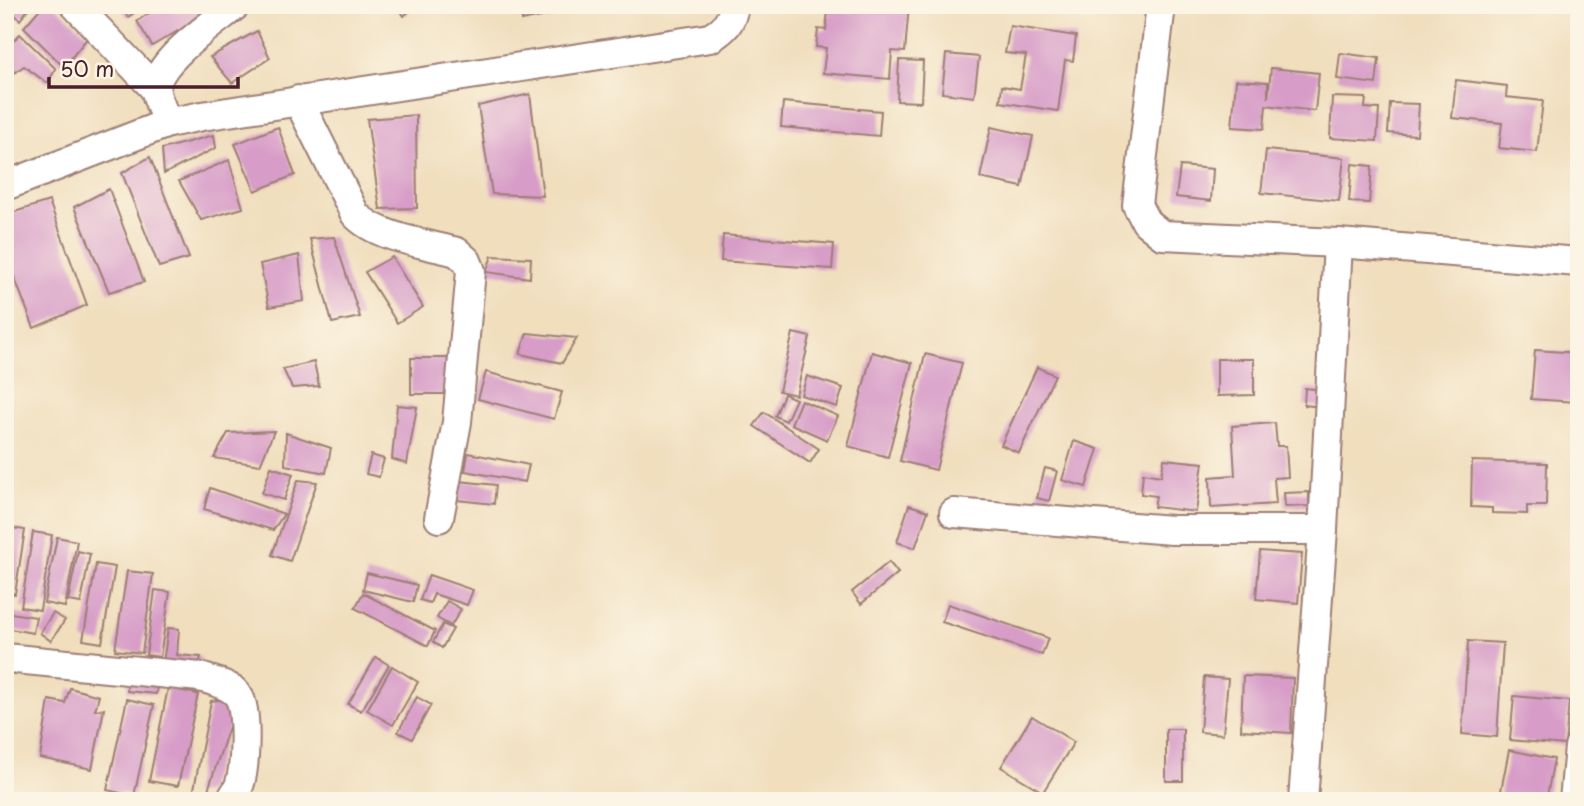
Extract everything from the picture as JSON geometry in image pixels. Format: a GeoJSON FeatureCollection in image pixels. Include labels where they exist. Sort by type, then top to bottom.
{"type":"FeatureCollection","features":[{"type":"Feature","properties":{"kind":"street"},"geometry":{"type":"LineString","coordinates":[[75,5],[155,89],[168,123]]}},
{"type":"Feature","properties":{"kind":"street"},"geometry":{"type":"LineString","coordinates":[[155,89],[160,72],[170,61],[236,5]]}},
{"type":"Feature","properties":{"kind":"street"},"geometry":{"type":"LineString","coordinates":[[5,186],[168,123],[298,100],[710,38],[723,31],[733,16],[734,5]]}},
{"type":"Feature","properties":{"kind":"street"},"geometry":{"type":"LineString","coordinates":[[1161,5],[1138,205],[1146,222],[1162,235],[1338,243],[1579,262]]}},
{"type":"Feature","properties":{"kind":"street"},"geometry":{"type":"LineString","coordinates":[[298,100],[355,214],[364,224],[457,252],[467,261],[471,271],[457,422],[439,518]]}},
{"type":"Feature","properties":{"kind":"street"},"geometry":{"type":"LineString","coordinates":[[1303,801],[1323,530],[1338,243]]}},
{"type":"Feature","properties":{"kind":"street"},"geometry":{"type":"LineString","coordinates":[[954,513],[1172,530],[1323,530]]}},
{"type":"Feature","properties":{"kind":"street"},"geometry":{"type":"LineString","coordinates":[[5,658],[200,677],[222,683],[239,697],[243,714],[245,750],[239,786],[230,801]]}},
{"type":"Feature","properties":{"kind":"street"},"geometry":{"type":"LineString","coordinates":[[1574,801],[1579,747]]}},
{"type":"Feature","properties":{"kind":"building"},"geometry":{"type":"Polygon","coordinates":[[[5,5],[31,5],[20,20],[5,5]]]}},
{"type":"Feature","properties":{"kind":"building"},"geometry":{"type":"Polygon","coordinates":[[[43,5],[54,5],[89,36],[64,67],[24,27],[43,5]]]}},
{"type":"Feature","properties":{"kind":"building"},"geometry":{"type":"Polygon","coordinates":[[[119,5],[145,5],[128,17],[119,5]]]}},
{"type":"Feature","properties":{"kind":"building"},"geometry":{"type":"Polygon","coordinates":[[[161,5],[222,5],[152,46],[137,21],[161,5]]]}},
{"type":"Feature","properties":{"kind":"building"},"geometry":{"type":"Polygon","coordinates":[[[397,5],[416,5],[404,16],[397,5]]]}},
{"type":"Feature","properties":{"kind":"building"},"geometry":{"type":"Polygon","coordinates":[[[522,5],[568,5],[569,11],[522,21],[522,5]]]}},
{"type":"Feature","properties":{"kind":"building"},"geometry":{"type":"Polygon","coordinates":[[[855,5],[909,5],[905,52],[892,51],[890,79],[823,73],[826,48],[816,47],[818,29],[826,30],[828,10],[854,12],[855,5]]]}},
{"type":"Feature","properties":{"kind":"building"},"geometry":{"type":"Polygon","coordinates":[[[1010,26],[1076,36],[1073,61],[1065,60],[1058,111],[1000,102],[1002,86],[1020,89],[1026,55],[1005,53],[1010,26]]]}},
{"type":"Feature","properties":{"kind":"building"},"geometry":{"type":"Polygon","coordinates":[[[257,31],[270,58],[232,83],[210,57],[257,31]]]}},
{"type":"Feature","properties":{"kind":"building"},"geometry":{"type":"Polygon","coordinates":[[[20,34],[56,69],[47,83],[24,66],[5,77],[5,49],[20,34]]]}},
{"type":"Feature","properties":{"kind":"building"},"geometry":{"type":"Polygon","coordinates":[[[1340,53],[1379,58],[1376,84],[1337,79],[1340,53]]]}},
{"type":"Feature","properties":{"kind":"building"},"geometry":{"type":"Polygon","coordinates":[[[946,54],[979,57],[974,97],[942,93],[946,54]]]}},
{"type":"Feature","properties":{"kind":"building"},"geometry":{"type":"Polygon","coordinates":[[[899,60],[923,61],[921,102],[897,101],[899,60]]]}},
{"type":"Feature","properties":{"kind":"building"},"geometry":{"type":"Polygon","coordinates":[[[1271,68],[1319,73],[1315,111],[1266,105],[1264,129],[1232,127],[1236,80],[1268,82],[1268,98],[1271,68]]]}},
{"type":"Feature","properties":{"kind":"building"},"geometry":{"type":"Polygon","coordinates":[[[1456,80],[1507,86],[1506,97],[1543,101],[1537,152],[1499,148],[1502,123],[1452,118],[1456,80]]]}},
{"type":"Feature","properties":{"kind":"building"},"geometry":{"type":"Polygon","coordinates":[[[530,94],[543,196],[492,194],[478,106],[530,94]]]}},
{"type":"Feature","properties":{"kind":"building"},"geometry":{"type":"Polygon","coordinates":[[[1332,97],[1366,98],[1365,108],[1379,109],[1377,141],[1330,138],[1332,97]]]}},
{"type":"Feature","properties":{"kind":"building"},"geometry":{"type":"Polygon","coordinates":[[[783,102],[881,111],[879,136],[781,127],[783,102]]]}},
{"type":"Feature","properties":{"kind":"building"},"geometry":{"type":"Polygon","coordinates":[[[1390,103],[1419,104],[1417,135],[1388,133],[1390,103]]]}},
{"type":"Feature","properties":{"kind":"building"},"geometry":{"type":"Polygon","coordinates":[[[416,115],[417,208],[380,209],[367,119],[416,115]]]}},
{"type":"Feature","properties":{"kind":"building"},"geometry":{"type":"Polygon","coordinates":[[[278,127],[295,175],[255,191],[235,144],[278,127]]]}},
{"type":"Feature","properties":{"kind":"building"},"geometry":{"type":"Polygon","coordinates":[[[991,127],[1033,136],[1022,187],[980,178],[991,127]]]}},
{"type":"Feature","properties":{"kind":"building"},"geometry":{"type":"Polygon","coordinates":[[[214,135],[216,148],[164,174],[162,149],[214,135]]]}},
{"type":"Feature","properties":{"kind":"building"},"geometry":{"type":"Polygon","coordinates":[[[1266,150],[1344,158],[1339,201],[1261,193],[1266,150]]]}},
{"type":"Feature","properties":{"kind":"building"},"geometry":{"type":"Polygon","coordinates":[[[150,157],[189,258],[159,267],[122,173],[150,157]]]}},
{"type":"Feature","properties":{"kind":"building"},"geometry":{"type":"Polygon","coordinates":[[[229,160],[243,208],[201,220],[179,181],[229,160]]]}},
{"type":"Feature","properties":{"kind":"building"},"geometry":{"type":"Polygon","coordinates":[[[1352,164],[1372,166],[1369,203],[1349,202],[1352,164]]]}},
{"type":"Feature","properties":{"kind":"building"},"geometry":{"type":"Polygon","coordinates":[[[1180,166],[1213,169],[1211,201],[1176,197],[1180,166]]]}},
{"type":"Feature","properties":{"kind":"building"},"geometry":{"type":"Polygon","coordinates":[[[109,189],[144,282],[109,292],[74,207],[109,189]]]}},
{"type":"Feature","properties":{"kind":"building"},"geometry":{"type":"Polygon","coordinates":[[[49,201],[87,305],[34,328],[5,253],[5,215],[49,201]]]}},
{"type":"Feature","properties":{"kind":"building"},"geometry":{"type":"Polygon","coordinates":[[[723,235],[834,244],[832,269],[721,261],[723,235]]]}},
{"type":"Feature","properties":{"kind":"building"},"geometry":{"type":"Polygon","coordinates":[[[334,237],[360,317],[332,323],[310,239],[334,237]]]}},
{"type":"Feature","properties":{"kind":"building"},"geometry":{"type":"Polygon","coordinates":[[[299,255],[304,301],[269,307],[260,264],[299,255]]]}},
{"type":"Feature","properties":{"kind":"building"},"geometry":{"type":"Polygon","coordinates":[[[492,256],[531,258],[530,278],[486,272],[492,256]]]}},
{"type":"Feature","properties":{"kind":"building"},"geometry":{"type":"Polygon","coordinates":[[[392,257],[423,307],[397,323],[365,272],[392,257]]]}},
{"type":"Feature","properties":{"kind":"building"},"geometry":{"type":"Polygon","coordinates":[[[527,333],[577,338],[562,363],[520,354],[527,333]]]}},
{"type":"Feature","properties":{"kind":"building"},"geometry":{"type":"Polygon","coordinates":[[[793,333],[810,337],[796,395],[779,391],[793,333]]]}},
{"type":"Feature","properties":{"kind":"building"},"geometry":{"type":"Polygon","coordinates":[[[1535,350],[1579,353],[1576,402],[1531,399],[1535,350]]]}},
{"type":"Feature","properties":{"kind":"building"},"geometry":{"type":"Polygon","coordinates":[[[872,352],[912,363],[888,457],[848,446],[872,352]]]}},
{"type":"Feature","properties":{"kind":"building"},"geometry":{"type":"Polygon","coordinates":[[[925,354],[962,363],[936,470],[900,461],[925,354]]]}},
{"type":"Feature","properties":{"kind":"building"},"geometry":{"type":"Polygon","coordinates":[[[411,358],[455,358],[455,394],[411,394],[411,358]]]}},
{"type":"Feature","properties":{"kind":"building"},"geometry":{"type":"Polygon","coordinates":[[[1217,359],[1254,359],[1254,395],[1217,396],[1217,359]]]}},
{"type":"Feature","properties":{"kind":"building"},"geometry":{"type":"Polygon","coordinates":[[[314,362],[319,386],[292,388],[283,369],[314,362]]]}},
{"type":"Feature","properties":{"kind":"building"},"geometry":{"type":"Polygon","coordinates":[[[1037,367],[1055,375],[1019,453],[1001,445],[1037,367]]]}},
{"type":"Feature","properties":{"kind":"building"},"geometry":{"type":"Polygon","coordinates":[[[486,372],[562,392],[554,419],[478,399],[486,372]]]}},
{"type":"Feature","properties":{"kind":"building"},"geometry":{"type":"Polygon","coordinates":[[[807,376],[843,388],[837,407],[801,395],[807,376]]]}},
{"type":"Feature","properties":{"kind":"building"},"geometry":{"type":"Polygon","coordinates":[[[1305,388],[1323,390],[1322,407],[1304,405],[1305,388]]]}},
{"type":"Feature","properties":{"kind":"building"},"geometry":{"type":"Polygon","coordinates":[[[784,394],[796,399],[786,421],[775,416],[784,394]]]}},
{"type":"Feature","properties":{"kind":"building"},"geometry":{"type":"Polygon","coordinates":[[[801,400],[838,416],[827,440],[791,424],[801,400]]]}},
{"type":"Feature","properties":{"kind":"building"},"geometry":{"type":"Polygon","coordinates":[[[397,405],[417,407],[407,464],[392,459],[397,405]]]}},
{"type":"Feature","properties":{"kind":"building"},"geometry":{"type":"Polygon","coordinates":[[[764,412],[819,449],[810,463],[754,426],[764,412]]]}},
{"type":"Feature","properties":{"kind":"building"},"geometry":{"type":"Polygon","coordinates":[[[1275,423],[1277,446],[1286,446],[1288,477],[1274,478],[1276,504],[1211,508],[1210,477],[1235,475],[1232,426],[1275,423]]]}},
{"type":"Feature","properties":{"kind":"building"},"geometry":{"type":"Polygon","coordinates":[[[274,431],[260,465],[214,458],[228,433],[274,431]]]}},
{"type":"Feature","properties":{"kind":"building"},"geometry":{"type":"Polygon","coordinates":[[[286,433],[331,448],[326,473],[285,465],[286,433]]]}},
{"type":"Feature","properties":{"kind":"building"},"geometry":{"type":"Polygon","coordinates":[[[1074,441],[1098,449],[1086,487],[1062,480],[1074,441]]]}},
{"type":"Feature","properties":{"kind":"building"},"geometry":{"type":"Polygon","coordinates":[[[468,453],[529,465],[525,482],[465,471],[468,453]]]}},
{"type":"Feature","properties":{"kind":"building"},"geometry":{"type":"Polygon","coordinates":[[[371,455],[384,459],[379,477],[366,474],[371,455]]]}},
{"type":"Feature","properties":{"kind":"building"},"geometry":{"type":"Polygon","coordinates":[[[1164,459],[1203,463],[1196,512],[1154,507],[1156,496],[1141,494],[1143,473],[1161,476],[1164,459]]]}},
{"type":"Feature","properties":{"kind":"building"},"geometry":{"type":"Polygon","coordinates":[[[1472,461],[1547,463],[1546,506],[1527,506],[1527,514],[1492,513],[1492,508],[1471,507],[1472,461]]]}},
{"type":"Feature","properties":{"kind":"building"},"geometry":{"type":"Polygon","coordinates":[[[271,467],[293,474],[284,500],[262,493],[271,467]]]}},
{"type":"Feature","properties":{"kind":"building"},"geometry":{"type":"Polygon","coordinates":[[[1045,468],[1057,471],[1049,501],[1037,498],[1045,468]]]}},
{"type":"Feature","properties":{"kind":"building"},"geometry":{"type":"Polygon","coordinates":[[[298,480],[317,482],[290,561],[272,555],[298,480]]]}},
{"type":"Feature","properties":{"kind":"building"},"geometry":{"type":"Polygon","coordinates":[[[459,481],[496,485],[494,504],[457,500],[459,481]]]}},
{"type":"Feature","properties":{"kind":"building"},"geometry":{"type":"Polygon","coordinates":[[[210,488],[284,514],[273,530],[204,509],[210,488]]]}},
{"type":"Feature","properties":{"kind":"building"},"geometry":{"type":"Polygon","coordinates":[[[1309,492],[1309,506],[1285,507],[1284,493],[1309,492]]]}},
{"type":"Feature","properties":{"kind":"building"},"geometry":{"type":"Polygon","coordinates":[[[909,505],[928,511],[915,548],[897,542],[909,505]]]}},
{"type":"Feature","properties":{"kind":"building"},"geometry":{"type":"Polygon","coordinates":[[[5,527],[25,530],[15,594],[5,592],[5,527]]]}},
{"type":"Feature","properties":{"kind":"building"},"geometry":{"type":"Polygon","coordinates":[[[33,532],[52,535],[40,610],[21,607],[33,532]]]}},
{"type":"Feature","properties":{"kind":"building"},"geometry":{"type":"Polygon","coordinates":[[[57,537],[77,541],[65,607],[44,603],[57,537]]]}},
{"type":"Feature","properties":{"kind":"building"},"geometry":{"type":"Polygon","coordinates":[[[78,551],[90,554],[81,603],[68,601],[78,551]]]}},
{"type":"Feature","properties":{"kind":"building"},"geometry":{"type":"Polygon","coordinates":[[[1260,551],[1302,554],[1298,603],[1256,599],[1260,551]]]}},
{"type":"Feature","properties":{"kind":"building"},"geometry":{"type":"Polygon","coordinates":[[[889,562],[898,573],[861,604],[852,592],[889,562]]]}},
{"type":"Feature","properties":{"kind":"building"},"geometry":{"type":"Polygon","coordinates":[[[96,564],[115,567],[102,643],[83,640],[96,564]]]}},
{"type":"Feature","properties":{"kind":"building"},"geometry":{"type":"Polygon","coordinates":[[[127,571],[153,574],[142,653],[115,650],[127,571]]]}},
{"type":"Feature","properties":{"kind":"building"},"geometry":{"type":"Polygon","coordinates":[[[367,573],[417,585],[413,602],[363,590],[367,573]]]}},
{"type":"Feature","properties":{"kind":"building"},"geometry":{"type":"Polygon","coordinates":[[[429,575],[473,590],[467,605],[434,594],[430,603],[420,600],[429,575]]]}},
{"type":"Feature","properties":{"kind":"building"},"geometry":{"type":"Polygon","coordinates":[[[155,590],[170,592],[160,657],[146,655],[155,590]]]}},
{"type":"Feature","properties":{"kind":"building"},"geometry":{"type":"Polygon","coordinates":[[[363,593],[435,631],[428,646],[355,608],[363,593]]]}},
{"type":"Feature","properties":{"kind":"building"},"geometry":{"type":"Polygon","coordinates":[[[447,601],[461,609],[451,626],[437,618],[447,601]]]}},
{"type":"Feature","properties":{"kind":"building"},"geometry":{"type":"Polygon","coordinates":[[[948,604],[1048,638],[1042,655],[942,622],[948,604]]]}},
{"type":"Feature","properties":{"kind":"building"},"geometry":{"type":"Polygon","coordinates":[[[5,612],[36,617],[33,633],[5,628],[5,612]]]}},
{"type":"Feature","properties":{"kind":"building"},"geometry":{"type":"Polygon","coordinates":[[[53,613],[65,620],[51,641],[40,633],[53,613]]]}},
{"type":"Feature","properties":{"kind":"building"},"geometry":{"type":"Polygon","coordinates":[[[443,624],[453,629],[442,648],[433,642],[443,624]]]}},
{"type":"Feature","properties":{"kind":"building"},"geometry":{"type":"Polygon","coordinates":[[[168,628],[179,629],[177,655],[201,657],[198,669],[163,663],[168,628]]]}},
{"type":"Feature","properties":{"kind":"building"},"geometry":{"type":"Polygon","coordinates":[[[1468,641],[1503,643],[1497,737],[1462,734],[1468,641]]]}},
{"type":"Feature","properties":{"kind":"building"},"geometry":{"type":"Polygon","coordinates":[[[376,657],[389,665],[361,711],[348,704],[376,657]]]}},
{"type":"Feature","properties":{"kind":"building"},"geometry":{"type":"Polygon","coordinates":[[[392,666],[418,682],[393,725],[367,710],[392,666]]]}},
{"type":"Feature","properties":{"kind":"building"},"geometry":{"type":"Polygon","coordinates":[[[1243,676],[1293,678],[1291,733],[1241,730],[1243,676]]]}},
{"type":"Feature","properties":{"kind":"building"},"geometry":{"type":"Polygon","coordinates":[[[1204,677],[1228,679],[1223,734],[1200,732],[1204,677]]]}},
{"type":"Feature","properties":{"kind":"building"},"geometry":{"type":"Polygon","coordinates":[[[128,678],[158,682],[156,694],[127,691],[128,678]]]}},
{"type":"Feature","properties":{"kind":"building"},"geometry":{"type":"Polygon","coordinates":[[[70,688],[99,696],[95,710],[104,709],[92,769],[40,758],[49,700],[65,703],[70,688]]]}},
{"type":"Feature","properties":{"kind":"building"},"geometry":{"type":"Polygon","coordinates":[[[168,688],[198,694],[178,786],[149,781],[168,688]]]}},
{"type":"Feature","properties":{"kind":"building"},"geometry":{"type":"Polygon","coordinates":[[[1514,696],[1569,701],[1565,745],[1510,740],[1514,696]]]}},
{"type":"Feature","properties":{"kind":"building"},"geometry":{"type":"Polygon","coordinates":[[[239,697],[207,793],[193,794],[211,701],[239,697]]]}},
{"type":"Feature","properties":{"kind":"building"},"geometry":{"type":"Polygon","coordinates":[[[417,697],[431,705],[412,739],[398,732],[417,697]]]}},
{"type":"Feature","properties":{"kind":"building"},"geometry":{"type":"Polygon","coordinates":[[[127,699],[154,705],[134,796],[107,790],[127,699]]]}},
{"type":"Feature","properties":{"kind":"building"},"geometry":{"type":"Polygon","coordinates":[[[1032,716],[1074,742],[1043,792],[1001,767],[1032,716]]]}},
{"type":"Feature","properties":{"kind":"building"},"geometry":{"type":"Polygon","coordinates":[[[1166,729],[1183,729],[1183,781],[1166,781],[1166,729]]]}},
{"type":"Feature","properties":{"kind":"building"},"geometry":{"type":"Polygon","coordinates":[[[1509,750],[1554,759],[1546,801],[1499,801],[1509,750]]]}}]}
